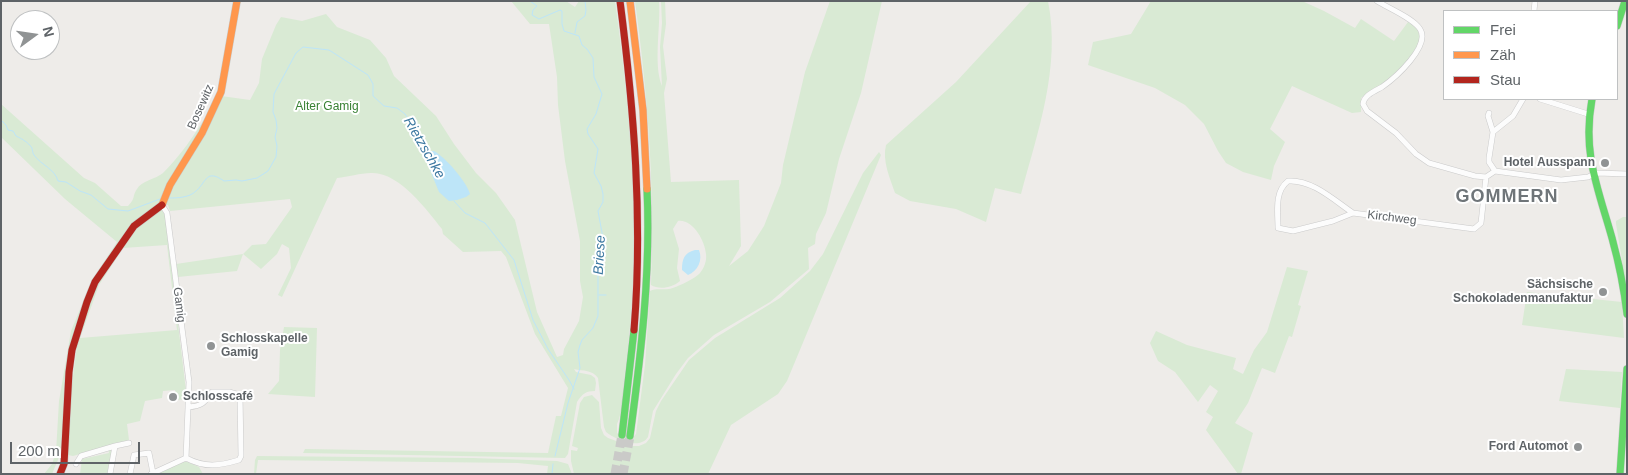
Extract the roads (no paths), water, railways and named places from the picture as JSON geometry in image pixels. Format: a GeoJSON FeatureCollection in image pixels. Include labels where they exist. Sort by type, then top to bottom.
{"type":"FeatureCollection","features":[{"type":"Feature","properties":{"kind":"main road","name":"Bosewitz"},"geometry":{"type":"LineString","coordinates":[[162,205],[170,185],[202,134],[221,92],[238,1]]}},
{"type":"Feature","properties":{"kind":"main road"},"geometry":{"type":"LineString","coordinates":[[620,1],[635,141],[638,238],[631,368],[622,435]]}},
{"type":"Feature","properties":{"kind":"main road"},"geometry":{"type":"LineString","coordinates":[[630,1],[644,124],[648,222],[642,340],[630,436]]}},
{"type":"Feature","properties":{"kind":"main road"},"geometry":{"type":"LineString","coordinates":[[1618,23],[1625,1]]}},
{"type":"Feature","properties":{"kind":"main road"},"geometry":{"type":"LineString","coordinates":[[1592,100],[1588,114],[1587,145],[1593,175],[1616,252],[1627,314]]}},
{"type":"Feature","properties":{"kind":"main road"},"geometry":{"type":"LineString","coordinates":[[60,474],[64,464],[72,350],[87,302],[95,282],[134,226],[162,205]]}},
{"type":"Feature","properties":{"kind":"main road"},"geometry":{"type":"LineString","coordinates":[[1620,473],[1624,457],[1627,369]]}},
{"type":"Feature","properties":{"kind":"street"},"geometry":{"type":"LineString","coordinates":[[1377,1],[1415,24],[1423,37],[1416,52],[1403,69],[1392,80],[1363,100],[1365,108],[1371,115],[1396,133],[1423,160],[1456,172],[1486,177],[1495,171],[1561,180],[1597,173],[1627,174]]}},
{"type":"Feature","properties":{"kind":"street"},"geometry":{"type":"LineString","coordinates":[[1493,132],[1513,116],[1521,100]]}},
{"type":"Feature","properties":{"kind":"street"},"geometry":{"type":"LineString","coordinates":[[1543,100],[1588,114]]}},
{"type":"Feature","properties":{"kind":"street"},"geometry":{"type":"LineString","coordinates":[[1489,113],[1488,116],[1493,132],[1489,162],[1495,171]]}},
{"type":"Feature","properties":{"kind":"street","name":"Kirchweg"},"geometry":{"type":"LineString","coordinates":[[1353,213],[1333,222],[1293,231],[1278,228],[1278,194],[1288,181],[1296,181],[1310,185],[1353,213],[1476,228],[1481,223],[1486,177]]}},
{"type":"Feature","properties":{"kind":"street","name":"Gamig"},"geometry":{"type":"LineString","coordinates":[[162,205],[167,213],[189,382],[186,458]]}},
{"type":"Feature","properties":{"kind":"street"},"geometry":{"type":"LineString","coordinates":[[130,474],[134,455],[149,453],[152,474],[186,458],[204,465],[239,460],[241,456],[240,395],[229,392],[212,392],[206,402],[200,406],[188,407]]}},
{"type":"Feature","properties":{"kind":"street"},"geometry":{"type":"LineString","coordinates":[[76,464],[81,456],[129,442]]}},
{"type":"Feature","properties":{"kind":"street"},"geometry":{"type":"LineString","coordinates":[[110,474],[115,446]]}},
{"type":"Feature","properties":{"kind":"water"},"geometry":{"type":"Polygon","coordinates":[[[429,151],[439,154],[449,164],[465,183],[470,194],[457,200],[449,201],[439,192],[425,158],[426,153],[429,151]]]}},
{"type":"Feature","properties":{"kind":"water"},"geometry":{"type":"Polygon","coordinates":[[[699,250],[700,261],[697,268],[688,275],[682,270],[683,260],[688,253],[699,250]]]}},
{"type":"Feature","properties":{"kind":"waterway","name":"Briese"},"geometry":{"type":"LineString","coordinates":[[530,1],[537,6],[533,10],[532,15],[539,19],[560,10],[562,11],[564,31],[579,36],[582,45],[593,58],[594,77],[602,94],[596,114],[587,129],[588,134],[598,149],[594,173],[603,194],[603,202],[598,211],[603,238],[598,267],[598,316],[593,328],[580,345],[578,352],[580,368],[568,403],[555,456]]}},
{"type":"Feature","properties":{"kind":"waterway"},"geometry":{"type":"LineString","coordinates":[[575,33],[577,22],[585,16],[585,1]]}},
{"type":"Feature","properties":{"kind":"waterway","name":"Rietzschke"},"geometry":{"type":"LineString","coordinates":[[167,198],[183,197],[192,194],[209,177],[217,177],[224,181],[242,181],[257,178],[268,171],[276,157],[277,146],[275,137],[277,128],[273,112],[274,94],[296,53],[303,47],[329,50],[368,75],[373,84],[373,96],[384,106],[397,108],[405,114],[430,153]]}},
{"type":"Feature","properties":{"kind":"waterway","name":"Rietzschke"},"geometry":{"type":"LineString","coordinates":[[1,120],[8,130],[13,131],[16,136],[32,148],[34,155],[54,173],[58,181],[66,182],[80,191],[91,195],[108,209],[128,211],[160,199]]}},
{"type":"Feature","properties":{"kind":"waterway","name":"Rietzschke"},"geometry":{"type":"LineString","coordinates":[[454,201],[465,213],[485,223],[514,260],[533,320],[548,349],[574,389]]}},
{"type":"Feature","properties":{"kind":"waterway","name":"Briese"},"geometry":{"type":"LineString","coordinates":[[599,295],[606,295]]}},
{"type":"Feature","properties":{"kind":"waterway","name":"Rietzschke"},"geometry":{"type":"LineString","coordinates":[[552,474],[553,464]]}},
{"type":"Feature","properties":{"kind":"tunnel"},"geometry":{"type":"LineString","coordinates":[[615,474],[622,435]]}},
{"type":"Feature","properties":{"kind":"tunnel"},"geometry":{"type":"LineString","coordinates":[[623,474],[630,436]]}},
{"type":"Feature","properties":{"kind":"place","name":"Hotel Ausspann"},"geometry":{"type":"Point","coordinates":[1605,163]}},
{"type":"Feature","properties":{"kind":"place","name":"Sächsische Schokoladenmanufaktur"},"geometry":{"type":"Point","coordinates":[1603,292]}},
{"type":"Feature","properties":{"kind":"place","name":"Schlosskapelle Gamig"},"geometry":{"type":"Point","coordinates":[211,346]}},
{"type":"Feature","properties":{"kind":"place","name":"Schlosscafé"},"geometry":{"type":"Point","coordinates":[173,397]}},
{"type":"Feature","properties":{"kind":"place","name":"Ford Automot"},"geometry":{"type":"Point","coordinates":[1578,447]}},
{"type":"Feature","properties":{"kind":"district","name":"GOMMERN"},"geometry":{"type":"Point","coordinates":[1507,197]}},
{"type":"Feature","properties":{"kind":"park label","name":"Alter Gamig"},"geometry":{"type":"Point","coordinates":[327,107]}}]}
